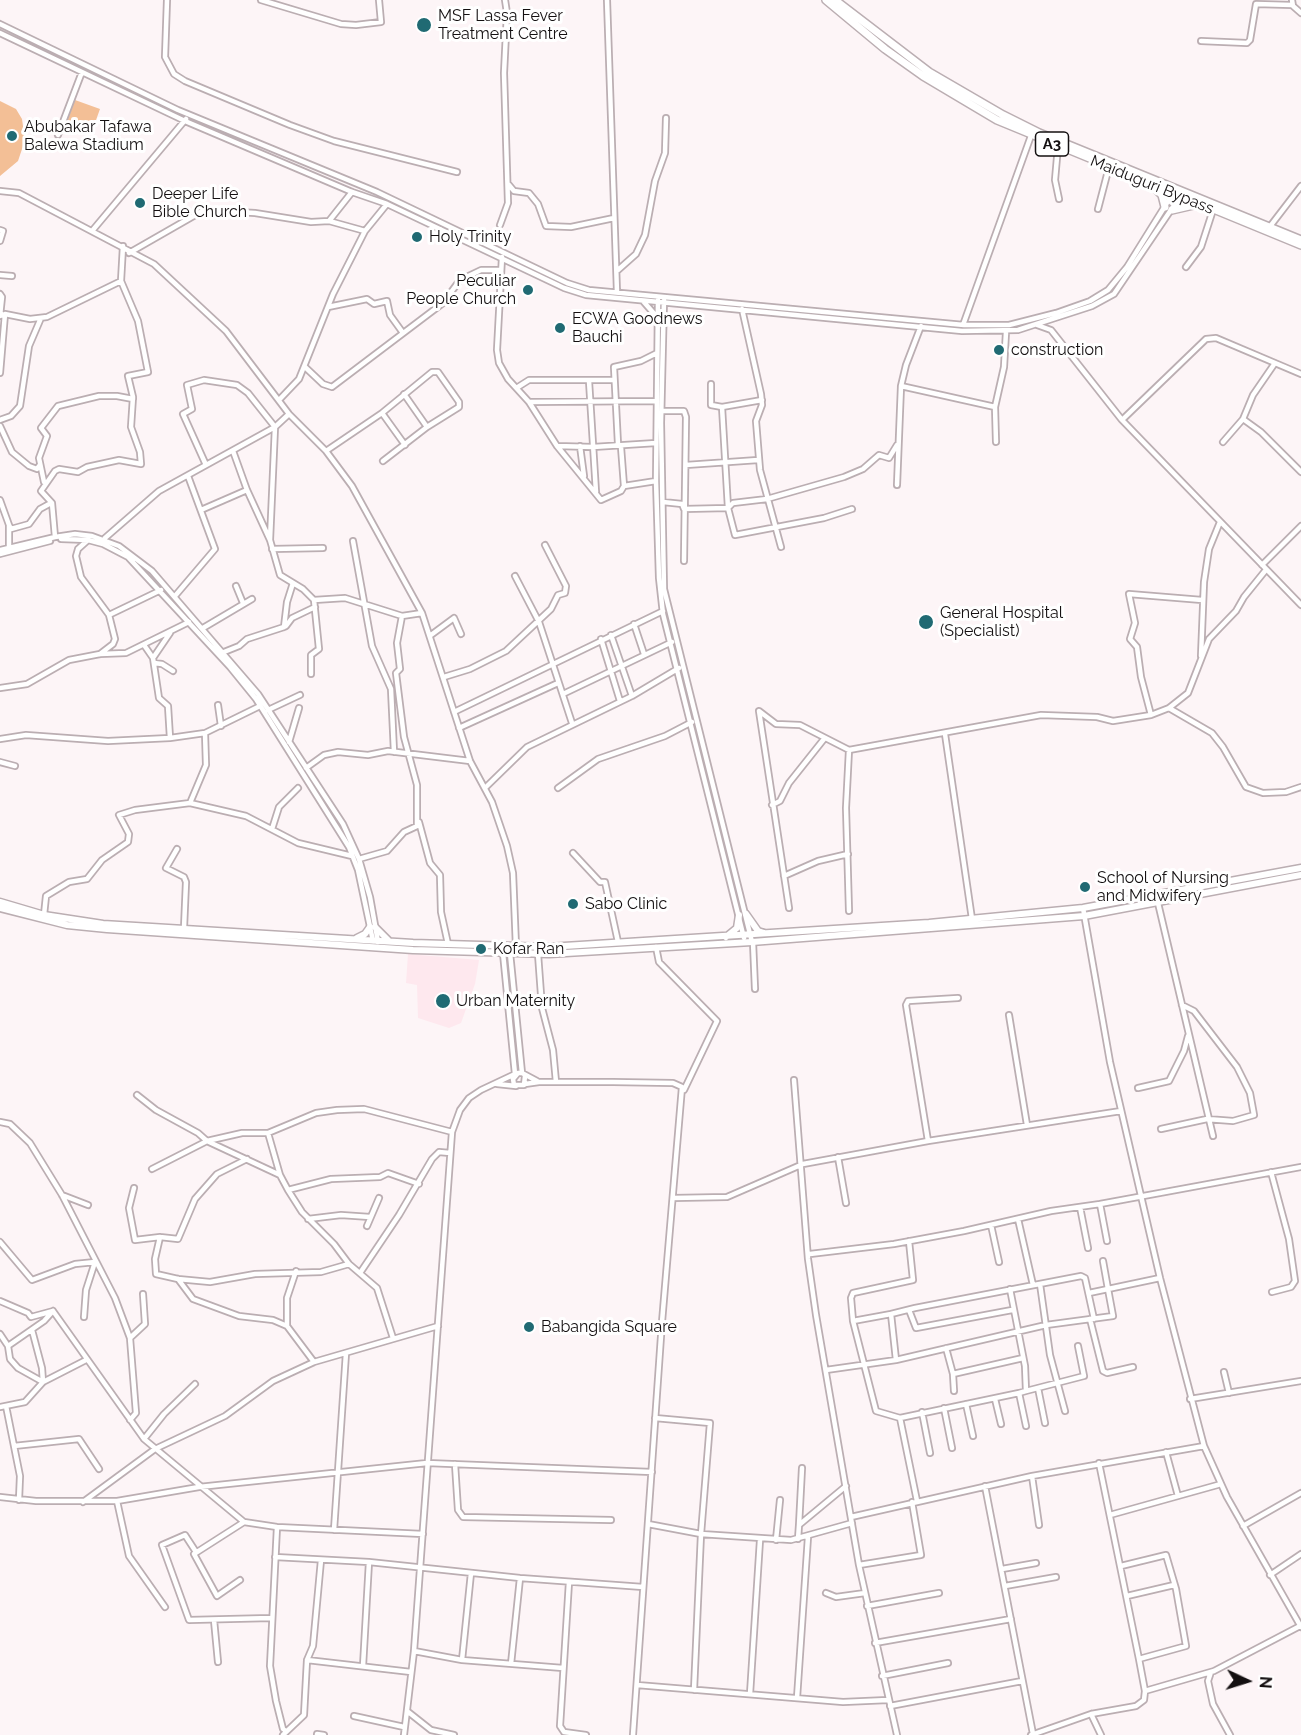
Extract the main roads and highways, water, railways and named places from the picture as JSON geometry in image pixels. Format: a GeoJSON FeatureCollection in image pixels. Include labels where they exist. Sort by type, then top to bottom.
{"type":"FeatureCollection","features":[{"type":"Feature","properties":{"kind":"highway","name":"Maiduguri Bypass"},"geometry":{"type":"LineString","coordinates":[[826,0],[885,49],[997,120],[1268,229],[1301,245]]}},
{"type":"Feature","properties":{"kind":"highway","name":"Maiduguri Bypass"},"geometry":{"type":"LineString","coordinates":[[835,0],[930,77]]}},
{"type":"Feature","properties":{"kind":"highway","name":"Maiduguri Bypass"},"geometry":{"type":"LineString","coordinates":[[1032,133],[1109,167],[1178,192],[1214,210],[1301,240]]}},
{"type":"Feature","properties":{"kind":"highway"},"geometry":{"type":"LineString","coordinates":[[1152,184],[1162,195],[1168,209],[1199,204]]}},
{"type":"Feature","properties":{"kind":"main road"},"geometry":{"type":"LineString","coordinates":[[0,902],[44,915],[103,924],[355,939],[376,944],[389,941],[516,947],[726,937],[749,940],[767,934],[902,928],[1083,908],[1301,868]]}},
{"type":"Feature","properties":{"kind":"main road"},"geometry":{"type":"LineString","coordinates":[[0,908],[67,925],[538,954],[1084,916],[1301,874]]}},
{"type":"Feature","properties":{"kind":"main road"},"geometry":{"type":"LineString","coordinates":[[726,937],[737,928],[742,915],[758,931],[767,934]]}},
{"type":"Feature","properties":{"kind":"main road"},"geometry":{"type":"LineString","coordinates":[[355,939],[372,927],[389,941]]}},
{"type":"Feature","properties":{"kind":"place","name":"MSF Lassa Fever Treatment Centre"},"geometry":{"type":"Point","coordinates":[424,25]}},
{"type":"Feature","properties":{"kind":"place","name":"Abubakar Tafawa Balewa Stadium"},"geometry":{"type":"Point","coordinates":[12,136]}},
{"type":"Feature","properties":{"kind":"place","name":"Deeper Life Bible Church"},"geometry":{"type":"Point","coordinates":[140,203]}},
{"type":"Feature","properties":{"kind":"place","name":"Holy Trinity"},"geometry":{"type":"Point","coordinates":[417,237]}},
{"type":"Feature","properties":{"kind":"place","name":"Peculiar People Church"},"geometry":{"type":"Point","coordinates":[528,290]}},
{"type":"Feature","properties":{"kind":"place","name":"ECWA Goodnews Bauchi"},"geometry":{"type":"Point","coordinates":[560,328]}},
{"type":"Feature","properties":{"kind":"place","name":"construction"},"geometry":{"type":"Point","coordinates":[999,350]}},
{"type":"Feature","properties":{"kind":"place","name":"General Hospital (Specialist)"},"geometry":{"type":"Point","coordinates":[926,622]}},
{"type":"Feature","properties":{"kind":"place","name":"School of Nursing and Midwifery"},"geometry":{"type":"Point","coordinates":[1085,887]}},
{"type":"Feature","properties":{"kind":"place","name":"Sabo Clinic"},"geometry":{"type":"Point","coordinates":[573,904]}},
{"type":"Feature","properties":{"kind":"place","name":"Kofar Ran"},"geometry":{"type":"Point","coordinates":[481,949]}},
{"type":"Feature","properties":{"kind":"place","name":"Urban Maternity"},"geometry":{"type":"Point","coordinates":[443,1001]}},
{"type":"Feature","properties":{"kind":"place","name":"Babangida Square"},"geometry":{"type":"Point","coordinates":[529,1327]}}]}
